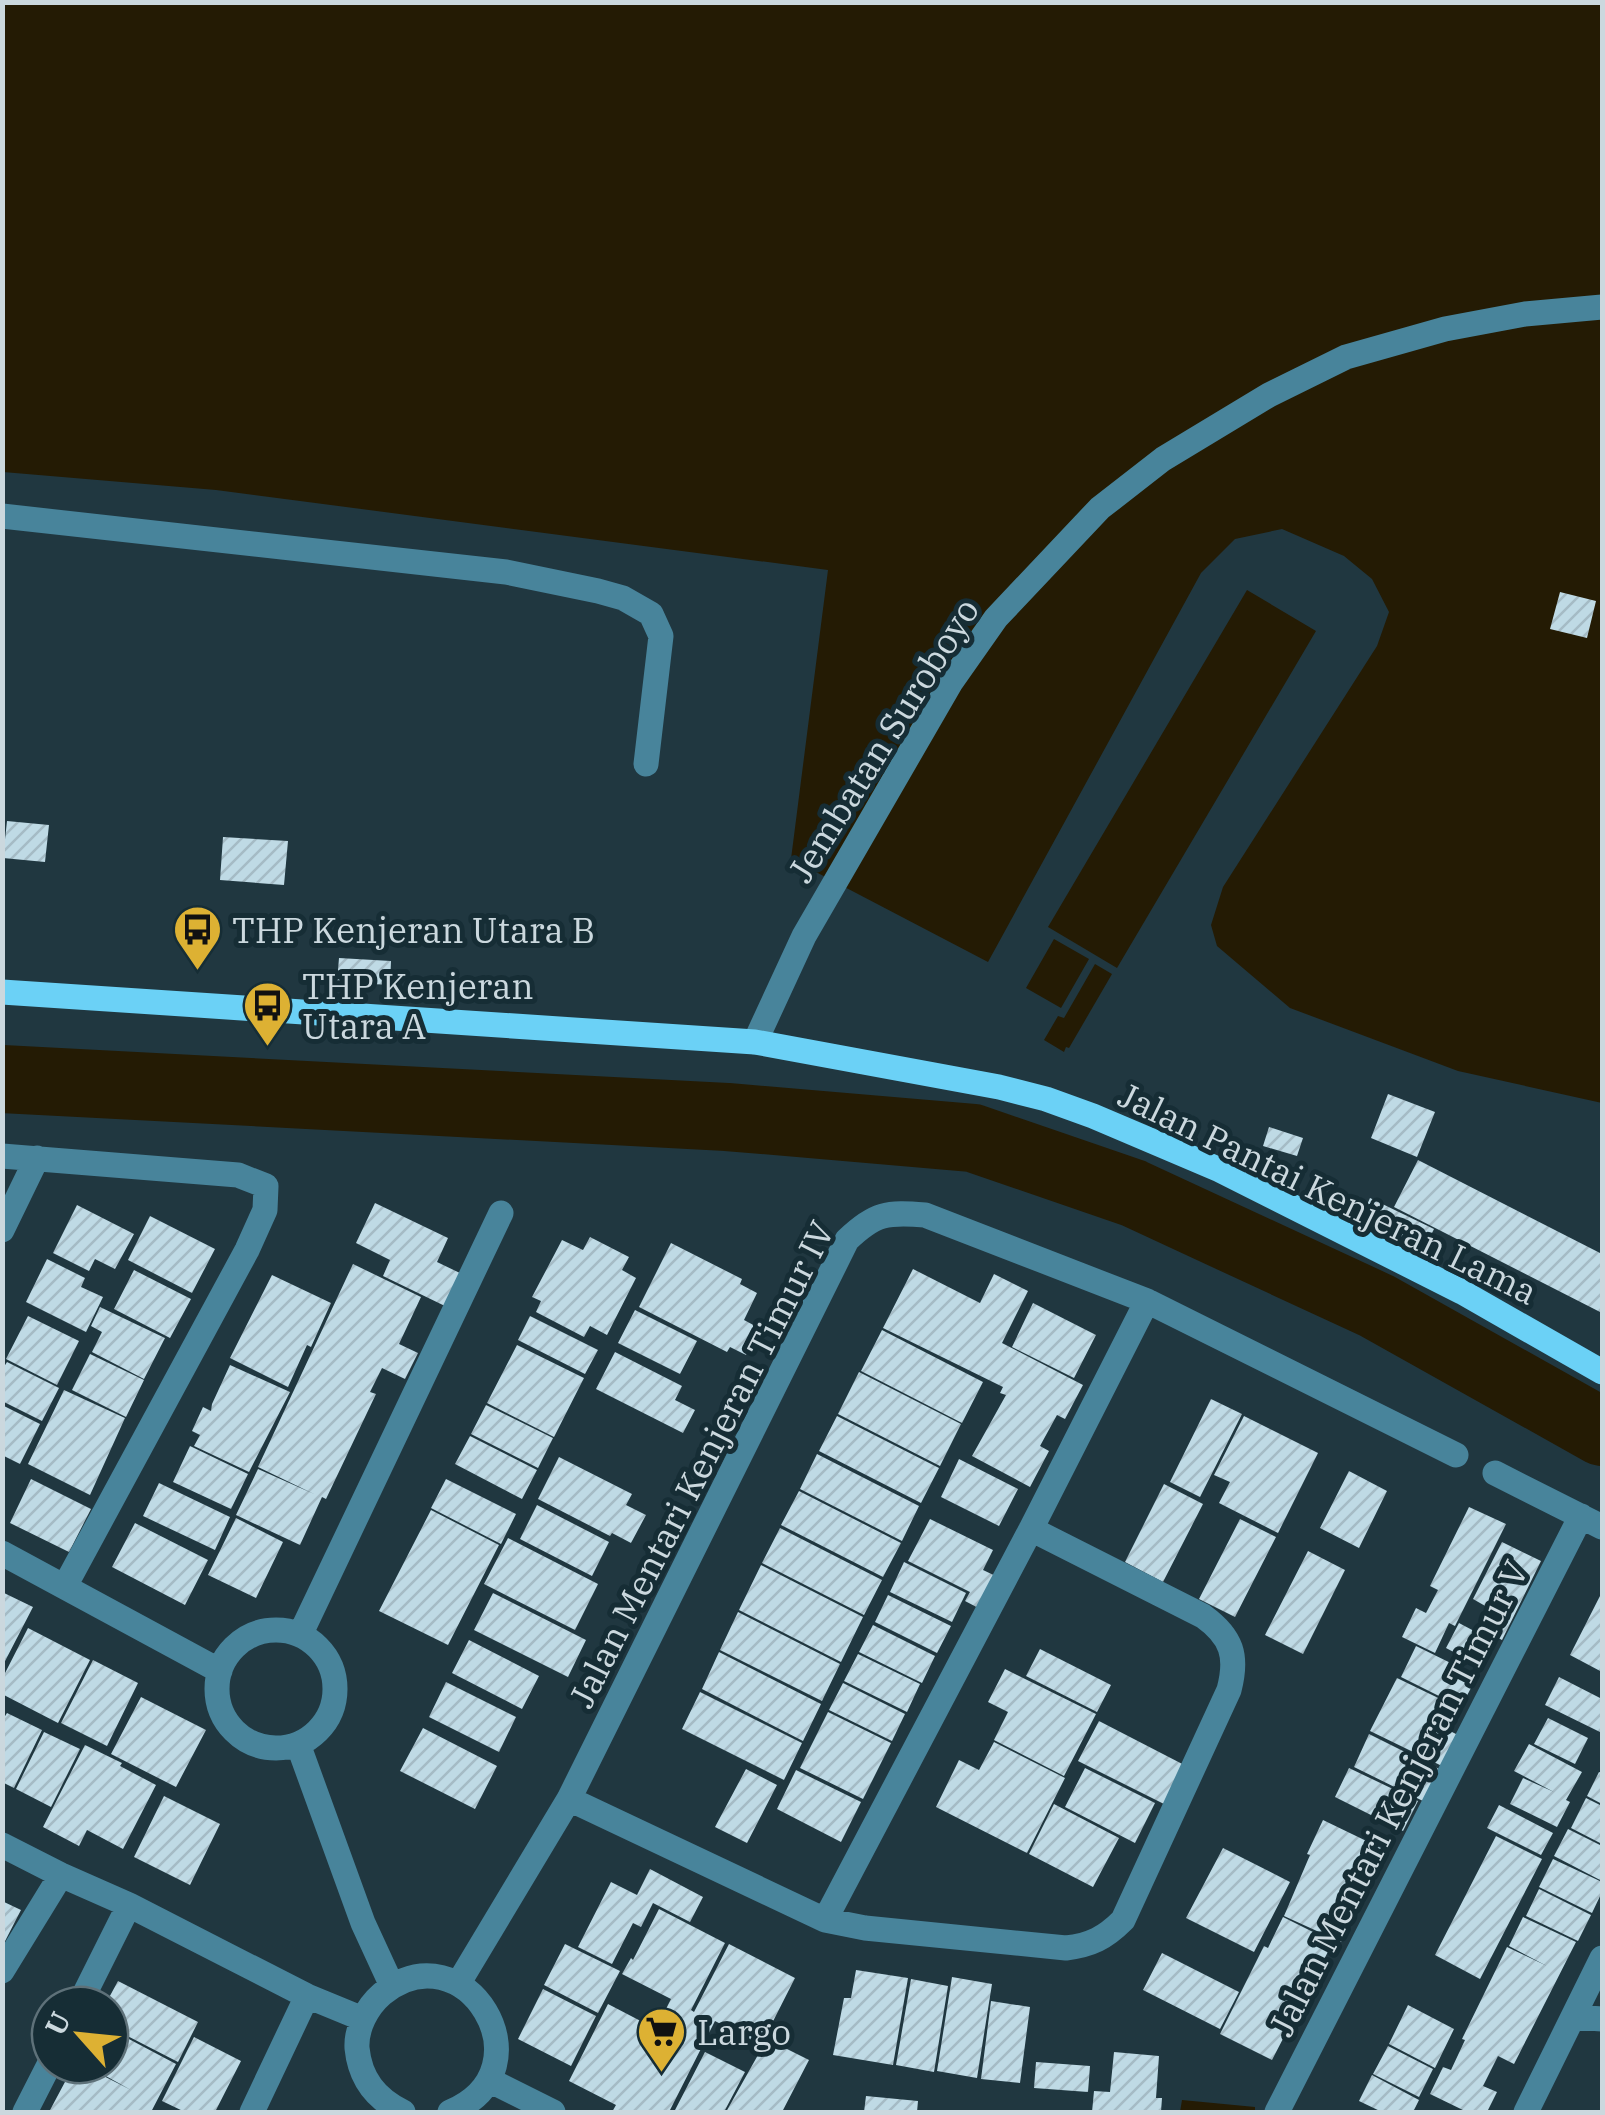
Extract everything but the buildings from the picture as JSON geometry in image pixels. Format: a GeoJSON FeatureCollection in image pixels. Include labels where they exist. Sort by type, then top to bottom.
{"type":"FeatureCollection","features":[{"type":"Feature","properties":{"kind":"main road","name":"Jalan Pantai Kenjeran Lama"},"geometry":{"type":"LineString","coordinates":[[2,992],[755,1042],[999,1087],[1093,1116],[1220,1170],[1462,1292],[1602,1372]]}},
{"type":"Feature","properties":{"kind":"street","name":"Jembatan Suroboyo"},"geometry":{"type":"LineString","coordinates":[[755,1042],[804,936],[962,666],[996,618],[1100,508],[1163,459],[1269,395],[1346,357],[1444,330],[1525,314],[1602,307]]}},
{"type":"Feature","properties":{"kind":"street"},"geometry":{"type":"LineString","coordinates":[[2,516],[506,572],[623,598],[651,614],[661,636],[646,764]]}},
{"type":"Feature","properties":{"kind":"street"},"geometry":{"type":"LineString","coordinates":[[2,1156],[238,1174],[266,1186],[265,1210],[247,1250],[65,1586]]}},
{"type":"Feature","properties":{"kind":"street"},"geometry":{"type":"LineString","coordinates":[[2,1230],[37,1158]]}},
{"type":"Feature","properties":{"kind":"street","name":"Jalan Mentari Kenjeran Timur IV"},"geometry":{"type":"LineString","coordinates":[[458,1984],[569,1800],[847,1240],[865,1223],[893,1212],[924,1215],[1147,1301],[1456,1455]]}},
{"type":"Feature","properties":{"kind":"street"},"geometry":{"type":"LineString","coordinates":[[300,1635],[501,1214]]}},
{"type":"Feature","properties":{"kind":"street"},"geometry":{"type":"LineString","coordinates":[[825,1920],[1147,1301]]}},
{"type":"Feature","properties":{"kind":"street"},"geometry":{"type":"LineString","coordinates":[[1495,1473],[1592,1522]]}},
{"type":"Feature","properties":{"kind":"street","name":"Jalan Mentari Kenjeran Timur V"},"geometry":{"type":"LineString","coordinates":[[1277,2112],[1592,1522]]}},
{"type":"Feature","properties":{"kind":"street"},"geometry":{"type":"LineString","coordinates":[[569,1800],[825,1920],[865,1928],[1066,1948],[1089,1945],[1108,1935],[1123,1920],[1229,1690],[1234,1659],[1229,1643],[1203,1616],[1031,1530]]}},
{"type":"Feature","properties":{"kind":"street"},"geometry":{"type":"LineString","coordinates":[[2,1554],[220,1671]]}},
{"type":"Feature","properties":{"kind":"street"},"geometry":{"type":"LineString","coordinates":[[281,1630],[300,1635],[317,1646],[334,1680],[334,1700],[327,1719],[314,1734],[279,1749],[260,1747],[229,1725],[220,1708],[220,1671],[229,1653],[244,1640],[262,1632],[281,1630]]}},
{"type":"Feature","properties":{"kind":"street"},"geometry":{"type":"LineString","coordinates":[[298,1744],[363,1923],[392,1986]]}},
{"type":"Feature","properties":{"kind":"street"},"geometry":{"type":"LineString","coordinates":[[2,1844],[307,1996],[363,2019]]}},
{"type":"Feature","properties":{"kind":"street"},"geometry":{"type":"LineString","coordinates":[[2,1971],[61,1875]]}},
{"type":"Feature","properties":{"kind":"street"},"geometry":{"type":"LineString","coordinates":[[89,1985],[129,1905]]}},
{"type":"Feature","properties":{"kind":"street"},"geometry":{"type":"LineString","coordinates":[[1526,2112],[1602,1958]]}},
{"type":"Feature","properties":{"kind":"street"},"geometry":{"type":"LineString","coordinates":[[403,2112],[386,2104],[369,2087],[360,2066],[357,2042],[363,2019],[375,2000],[392,1986],[414,1978],[436,1977],[458,1984],[476,1996],[490,2014],[496,2036],[496,2059],[489,2080],[474,2099],[450,2112]]}},
{"type":"Feature","properties":{"kind":"street"},"geometry":{"type":"LineString","coordinates":[[252,2112],[307,1996]]}},
{"type":"Feature","properties":{"kind":"street"},"geometry":{"type":"LineString","coordinates":[[1574,2017],[1602,2020]]}},
{"type":"Feature","properties":{"kind":"street"},"geometry":{"type":"LineString","coordinates":[[489,2080],[553,2112]]}},
{"type":"Feature","properties":{"kind":"street"},"geometry":{"type":"LineString","coordinates":[[25,2112],[39,2085]]}},
{"type":"Feature","properties":{"kind":"shaded area"},"geometry":{"type":"Polygon","coordinates":[[[2,3],[1602,3],[1602,1103],[1458,1071],[1290,1008],[1217,946],[1211,925],[1223,887],[1377,646],[1389,612],[1372,579],[1344,556],[1282,529],[1235,539],[1201,573],[988,962],[791,859],[828,570],[216,490],[3,472],[2,3]]]}},
{"type":"Feature","properties":{"kind":"shaded area"},"geometry":{"type":"Polygon","coordinates":[[[1247,590],[1316,631],[1117,968],[1048,927],[1247,590]]]}},
{"type":"Feature","properties":{"kind":"shaded area"},"geometry":{"type":"Polygon","coordinates":[[[1054,939],[1089,959],[1061,1008],[1026,988],[1054,939]]]}},
{"type":"Feature","properties":{"kind":"shaded area"},"geometry":{"type":"Polygon","coordinates":[[[1095,964],[1112,974],[1064,1052],[1044,1040],[1058,1016],[1064,1018],[1095,964]]]}},
{"type":"Feature","properties":{"kind":"shaded area"},"geometry":{"type":"Polygon","coordinates":[[[1182,2100],[1255,2107],[1255,2112],[1180,2112],[1182,2100]]]}},
{"type":"Feature","properties":{"kind":"waterway"},"geometry":{"type":"LineString","coordinates":[[2,1079],[727,1117],[973,1138],[1133,1193],[1377,1306],[1602,1432]]}},
{"type":"Feature","properties":{"kind":"place","name":"THP Kenjeran Utara B"},"geometry":{"type":"Point","coordinates":[197,972]}},
{"type":"Feature","properties":{"kind":"place","name":"THP Kenjeran Utara A"},"geometry":{"type":"Point","coordinates":[267,1048]}},
{"type":"Feature","properties":{"kind":"place","name":"Largo"},"geometry":{"type":"Point","coordinates":[662,2074]}}]}
